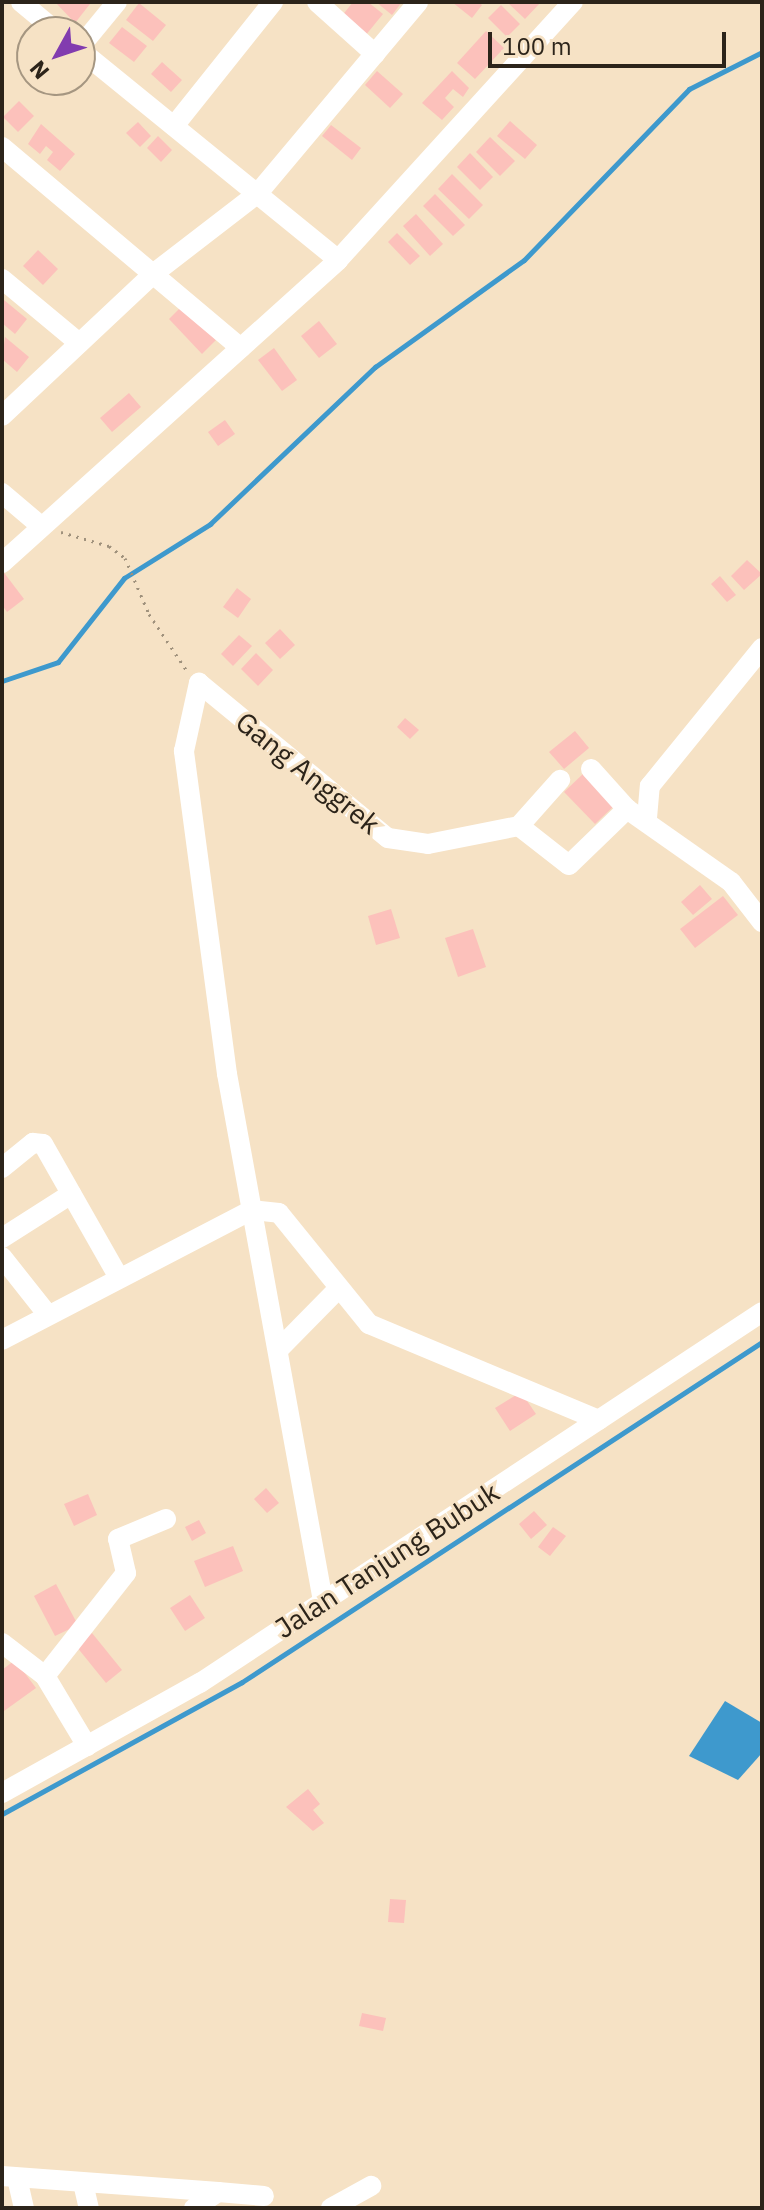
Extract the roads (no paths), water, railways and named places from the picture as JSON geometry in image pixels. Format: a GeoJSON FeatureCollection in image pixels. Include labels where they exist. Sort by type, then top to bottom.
{"type":"FeatureCollection","features":[{"type":"Feature","properties":{"kind":"street"},"geometry":{"type":"LineString","coordinates":[[21,2],[38,16]]}},
{"type":"Feature","properties":{"kind":"street"},"geometry":{"type":"LineString","coordinates":[[96,29],[117,2]]}},
{"type":"Feature","properties":{"kind":"street"},"geometry":{"type":"LineString","coordinates":[[174,126],[273,2]]}},
{"type":"Feature","properties":{"kind":"street"},"geometry":{"type":"LineString","coordinates":[[317,2],[375,54]]}},
{"type":"Feature","properties":{"kind":"street"},"geometry":{"type":"LineString","coordinates":[[6,402],[153,274],[258,193],[418,2]]}},
{"type":"Feature","properties":{"kind":"street"},"geometry":{"type":"LineString","coordinates":[[2,563],[338,260],[573,2]]}},
{"type":"Feature","properties":{"kind":"street"},"geometry":{"type":"LineString","coordinates":[[96,62],[338,260]]}},
{"type":"Feature","properties":{"kind":"street"},"geometry":{"type":"LineString","coordinates":[[2,147],[241,348]]}},
{"type":"Feature","properties":{"kind":"street"},"geometry":{"type":"LineString","coordinates":[[2,279],[78,342]]}},
{"type":"Feature","properties":{"kind":"street"},"geometry":{"type":"LineString","coordinates":[[2,493],[42,527]]}},
{"type":"Feature","properties":{"kind":"street"},"geometry":{"type":"LineString","coordinates":[[647,818],[650,786],[762,648]]}},
{"type":"Feature","properties":{"kind":"street","name":"Gang Anggrek"},"geometry":{"type":"LineString","coordinates":[[252,1210],[184,751],[193,677],[388,838],[428,844],[519,826]]}},
{"type":"Feature","properties":{"kind":"street"},"geometry":{"type":"LineString","coordinates":[[591,769],[627,809],[647,818],[731,882],[762,922]]}},
{"type":"Feature","properties":{"kind":"street"},"geometry":{"type":"LineString","coordinates":[[560,780],[519,826],[569,865],[627,809]]}},
{"type":"Feature","properties":{"kind":"street"},"geometry":{"type":"LineString","coordinates":[[2,1168],[40,1143],[118,1276]]}},
{"type":"Feature","properties":{"kind":"street"},"geometry":{"type":"LineString","coordinates":[[2,1238],[71,1194]]}},
{"type":"Feature","properties":{"kind":"street"},"geometry":{"type":"LineString","coordinates":[[252,1210],[323,1601]]}},
{"type":"Feature","properties":{"kind":"street"},"geometry":{"type":"LineString","coordinates":[[2,1340],[118,1276],[252,1210],[279,1213],[369,1324],[599,1420]]}},
{"type":"Feature","properties":{"kind":"street"},"geometry":{"type":"LineString","coordinates":[[2,1257],[48,1315]]}},
{"type":"Feature","properties":{"kind":"street"},"geometry":{"type":"LineString","coordinates":[[278,1350],[338,1289]]}},
{"type":"Feature","properties":{"kind":"street","name":"Jalan Tanjung Bubuk"},"geometry":{"type":"LineString","coordinates":[[2,1793],[200,1683],[762,1312]]}},
{"type":"Feature","properties":{"kind":"street"},"geometry":{"type":"LineString","coordinates":[[45,1676],[126,1573],[118,1539],[166,1519]]}},
{"type":"Feature","properties":{"kind":"street"},"geometry":{"type":"LineString","coordinates":[[2,1643],[45,1676],[87,1746]]}},
{"type":"Feature","properties":{"kind":"street"},"geometry":{"type":"LineString","coordinates":[[24,2208],[10,2177],[83,2183],[161,2198],[264,2196]]}},
{"type":"Feature","properties":{"kind":"street"},"geometry":{"type":"LineString","coordinates":[[83,2183],[89,2208]]}},
{"type":"Feature","properties":{"kind":"street"},"geometry":{"type":"LineString","coordinates":[[331,2208],[371,2186]]}},
{"type":"Feature","properties":{"kind":"street"},"geometry":{"type":"LineString","coordinates":[[194,2208],[228,2198]]}},
{"type":"Feature","properties":{"kind":"water"},"geometry":{"type":"Polygon","coordinates":[[[725,1701],[762,1723],[762,1753],[738,1780],[689,1756],[725,1701]]]}},
{"type":"Feature","properties":{"kind":"waterway"},"geometry":{"type":"LineString","coordinates":[[2,681],[58,662],[124,578],[210,524],[375,367],[524,260],[689,89],[762,52]]}},
{"type":"Feature","properties":{"kind":"waterway"},"geometry":{"type":"LineString","coordinates":[[2,1814],[242,1682],[762,1342]]}}]}
